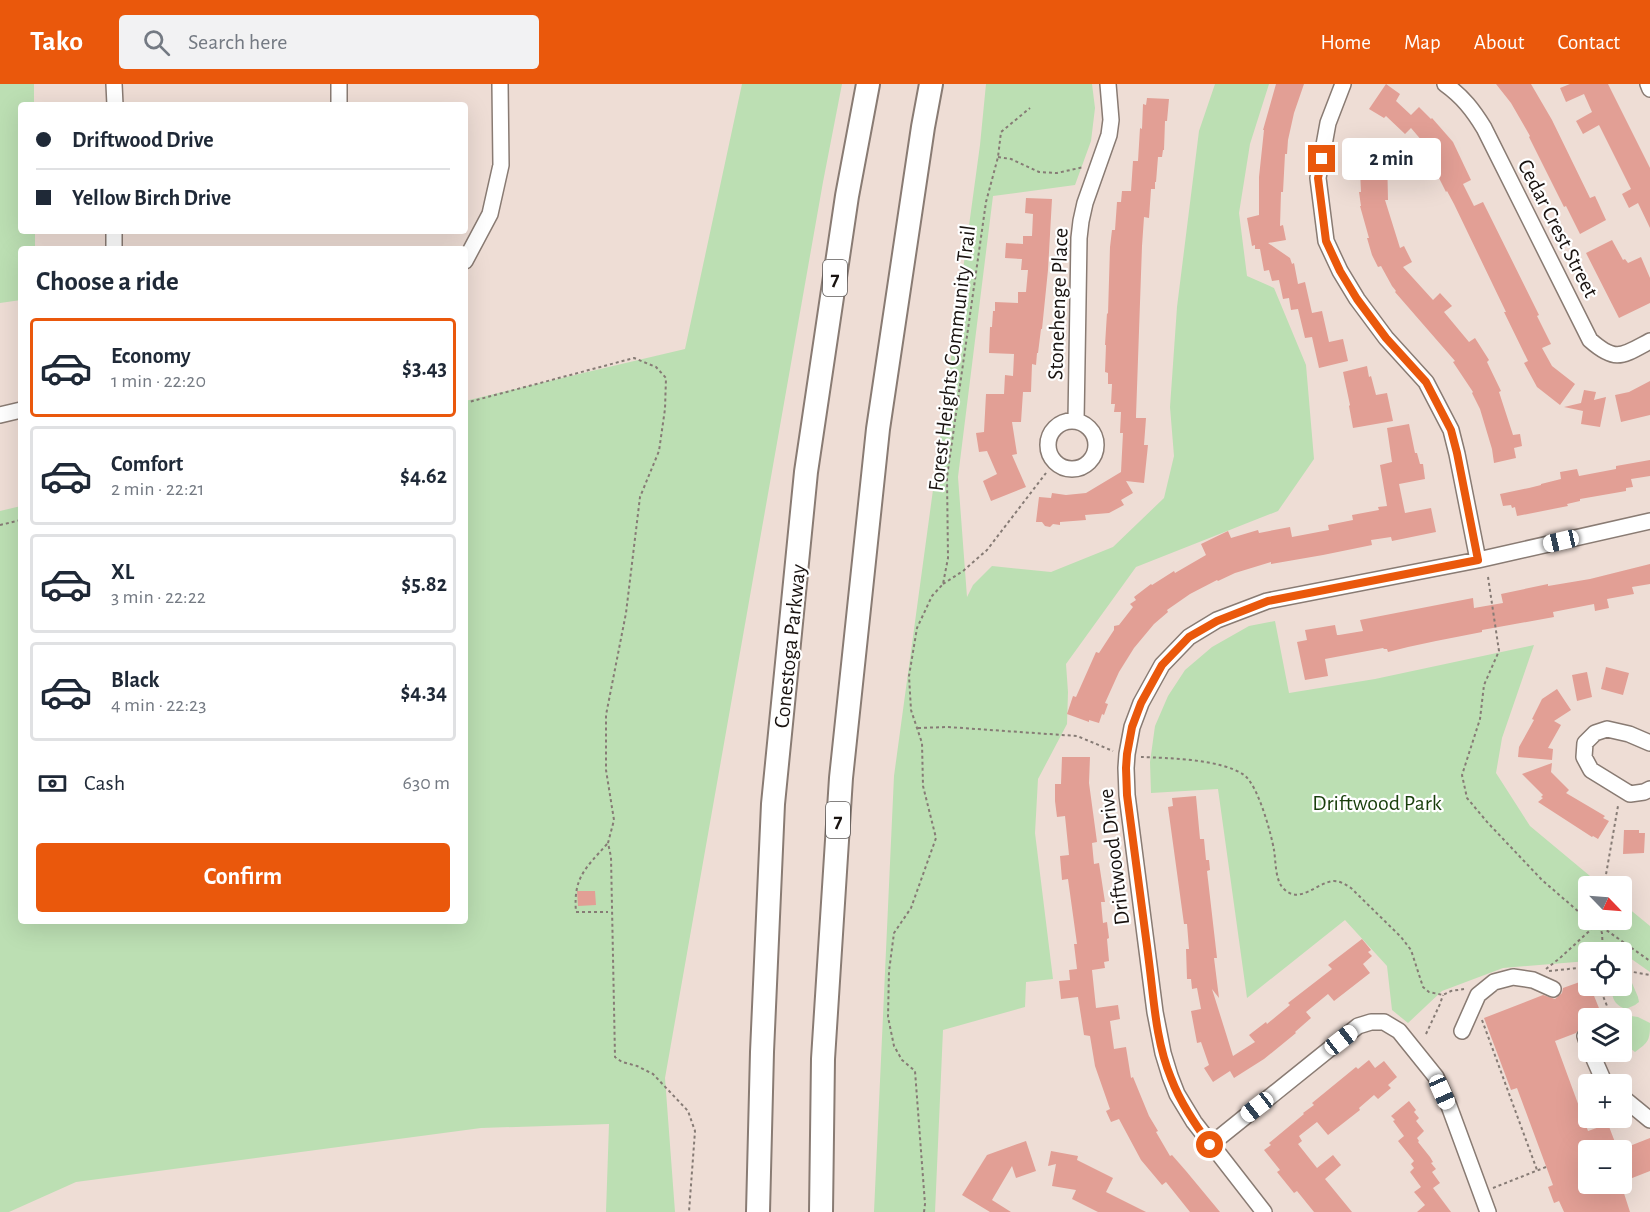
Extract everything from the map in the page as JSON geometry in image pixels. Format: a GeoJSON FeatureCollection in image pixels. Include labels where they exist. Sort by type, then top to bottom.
{"type":"FeatureCollection","features":[{"type":"Feature","properties":{"kind":"highway","name":"Conestoga Parkway"},"geometry":{"type":"LineString","coordinates":[[758,1212],[762,1052],[773,804],[806,472],[848,196],[868,84]]}},
{"type":"Feature","properties":{"kind":"highway","name":"7"},"geometry":{"type":"LineString","coordinates":[[820,1212],[823,1059],[841,777],[878,429],[931,84]]}},
{"type":"Feature","properties":{"kind":"street"},"geometry":{"type":"LineString","coordinates":[[114,84],[115,102]]}},
{"type":"Feature","properties":{"kind":"street"},"geometry":{"type":"LineString","coordinates":[[339,84],[339,102]]}},
{"type":"Feature","properties":{"kind":"street"},"geometry":{"type":"LineString","coordinates":[[468,255],[490,214],[501,165],[500,84]]}},
{"type":"Feature","properties":{"kind":"street","name":"Stonehenge Place"},"geometry":{"type":"LineString","coordinates":[[1076,421],[1081,221],[1109,135],[1111,120],[1108,84]]}},
{"type":"Feature","properties":{"kind":"street"},"geometry":{"type":"LineString","coordinates":[[1343,84],[1328,123],[1318,178],[1326,241],[1357,299],[1386,338],[1426,382],[1451,430],[1478,560]]}},
{"type":"Feature","properties":{"kind":"street","name":"Cedar Crest Street"},"geometry":{"type":"LineString","coordinates":[[1445,84],[1472,108],[1484,128],[1590,340],[1611,356],[1628,353],[1650,341]]}},
{"type":"Feature","properties":{"kind":"street"},"geometry":{"type":"LineString","coordinates":[[1648,84],[1650,89]]}},
{"type":"Feature","properties":{"kind":"street"},"geometry":{"type":"LineString","coordinates":[[0,415],[18,411]]}},
{"type":"Feature","properties":{"kind":"street","name":"Driftwood Drive"},"geometry":{"type":"LineString","coordinates":[[1264,1212],[1210,1145],[1177,1094],[1163,1053],[1155,1012],[1127,795],[1126,768],[1132,727],[1141,703],[1162,665],[1189,637],[1217,621],[1268,601],[1478,560],[1650,520]]}},
{"type":"Feature","properties":{"kind":"street"},"geometry":{"type":"LineString","coordinates":[[1650,743],[1629,734],[1607,729],[1595,734],[1585,743],[1584,757],[1591,770],[1630,794],[1650,789]]}},
{"type":"Feature","properties":{"kind":"street"},"geometry":{"type":"LineString","coordinates":[[1465,1024],[1478,995],[1494,982],[1513,977],[1533,980],[1553,989]]}},
{"type":"Feature","properties":{"kind":"street"},"geometry":{"type":"LineString","coordinates":[[1210,1145],[1358,1026],[1371,1022],[1384,1022],[1399,1031],[1436,1077],[1488,1212]]}},
{"type":"Feature","properties":{"kind":"street"},"geometry":{"type":"LineString","coordinates":[[1632,1105],[1650,1120]]}},
{"type":"Feature","properties":{"kind":"path","name":"Forest Heights Community Trail"},"geometry":{"type":"LineString","coordinates":[[924,1212],[915,1071],[902,1060],[894,1046],[888,1017],[894,933],[911,908],[936,838],[923,786],[922,743],[911,710],[909,676],[917,628],[933,596],[943,584],[948,558],[947,477],[986,202],[998,157],[1001,132],[1030,108]]}},
{"type":"Feature","properties":{"kind":"path"},"geometry":{"type":"LineString","coordinates":[[998,157],[1011,159],[1039,172],[1057,173],[1082,166],[1097,171]]}},
{"type":"Feature","properties":{"kind":"path"},"geometry":{"type":"LineString","coordinates":[[468,402],[634,358],[657,367],[666,378],[665,409],[659,451],[640,497],[626,613],[606,714],[606,770],[614,820],[608,843],[580,876],[574,896],[576,912],[608,912]]}},
{"type":"Feature","properties":{"kind":"path"},"geometry":{"type":"LineString","coordinates":[[943,584],[963,571],[987,550],[1046,472]]}},
{"type":"Feature","properties":{"kind":"path"},"geometry":{"type":"LineString","coordinates":[[0,525],[18,521]]}},
{"type":"Feature","properties":{"kind":"path"},"geometry":{"type":"LineString","coordinates":[[1488,577],[1499,651],[1484,685],[1480,719],[1462,775],[1467,798],[1542,880],[1578,912]]}},
{"type":"Feature","properties":{"kind":"path"},"geometry":{"type":"LineString","coordinates":[[918,728],[948,727],[1077,736],[1113,751]]}},
{"type":"Feature","properties":{"kind":"path"},"geometry":{"type":"LineString","coordinates":[[1141,757],[1178,758],[1215,765],[1243,775],[1257,792],[1273,843],[1282,888],[1294,895],[1302,894],[1324,883],[1335,881],[1343,883],[1401,937],[1411,950],[1423,987],[1429,992],[1443,995],[1463,989],[1478,995]]}},
{"type":"Feature","properties":{"kind":"path"},"geometry":{"type":"LineString","coordinates":[[1606,876],[1618,806]]}},
{"type":"Feature","properties":{"kind":"path"},"geometry":{"type":"LineString","coordinates":[[608,843],[611,857],[615,1057],[653,1074],[688,1111],[695,1131],[689,1212]]}},
{"type":"Feature","properties":{"kind":"path"},"geometry":{"type":"LineString","coordinates":[[1578,968],[1543,971],[1589,930]]}},
{"type":"Feature","properties":{"kind":"path"},"geometry":{"type":"LineString","coordinates":[[1610,930],[1650,961]]}},
{"type":"Feature","properties":{"kind":"path"},"geometry":{"type":"LineString","coordinates":[[1632,972],[1650,975]]}},
{"type":"Feature","properties":{"kind":"path"},"geometry":{"type":"LineString","coordinates":[[1426,1034],[1443,995]]}},
{"type":"Feature","properties":{"kind":"path"},"geometry":{"type":"LineString","coordinates":[[1465,1024],[1481,1018],[1537,1170]]}},
{"type":"Feature","properties":{"kind":"path"},"geometry":{"type":"LineString","coordinates":[[1481,1193],[1546,1167]]}},
{"type":"Feature","properties":{"kind":"green space"},"geometry":{"type":"Polygon","coordinates":[[[0,84],[34,84],[34,102],[18,102],[18,234],[35,234],[35,246],[18,246],[18,300],[0,303],[0,84]]]}},
{"type":"Feature","properties":{"kind":"green space"},"geometry":{"type":"Polygon","coordinates":[[[742,84],[842,84],[665,1078],[675,1212],[606,1212],[609,1124],[481,1128],[76,1182],[9,1212],[0,1212],[0,511],[18,507],[18,924],[468,924],[468,400],[685,349],[742,84]]]}},
{"type":"Feature","properties":{"kind":"green space"},"geometry":{"type":"Polygon","coordinates":[[[986,84],[1092,84],[1095,108],[1091,141],[1075,185],[993,196],[958,477],[967,597],[973,585],[992,566],[1051,572],[1113,547],[1164,498],[1174,456],[1170,407],[1177,307],[1199,131],[1215,84],[1269,84],[1250,144],[1239,213],[1247,276],[1274,288],[1306,365],[1314,459],[1278,511],[1136,567],[1066,664],[1067,724],[1038,779],[1035,833],[1053,979],[1026,982],[1025,1007],[943,1030],[935,1212],[874,1212],[894,776],[980,145],[986,84]]]}},
{"type":"Feature","properties":{"kind":"green space","name":"Driftwood Park"},"geometry":{"type":"Polygon","coordinates":[[[1275,621],[1289,693],[1375,679],[1534,645],[1502,738],[1496,773],[1530,826],[1590,876],[1578,876],[1578,930],[1632,930],[1632,911],[1650,926],[1650,972],[1632,959],[1632,942],[1578,942],[1578,962],[1503,968],[1442,991],[1408,1023],[1392,1010],[1387,966],[1345,920],[1247,998],[1218,789],[1151,793],[1150,762],[1155,726],[1168,696],[1185,670],[1212,647],[1249,626],[1275,621]]]}},
{"type":"Feature","properties":{"kind":"green space"},"geometry":{"type":"Polygon","coordinates":[[[1632,983],[1639,1002],[1624,1008],[1616,1003],[1613,997],[1632,996],[1632,983]]]}},
{"type":"Feature","properties":{"kind":"green space"},"geometry":{"type":"Polygon","coordinates":[[[1632,1016],[1650,1023],[1648,1040],[1635,1052],[1632,1050],[1632,1016]]]}},
{"type":"Feature","properties":{"kind":"building"},"geometry":{"type":"Polygon","coordinates":[[[1276,84],[1304,84],[1294,113],[1287,154],[1285,154],[1280,226],[1283,225],[1286,240],[1268,243],[1290,258],[1292,264],[1294,263],[1298,284],[1305,282],[1312,313],[1322,311],[1329,342],[1343,339],[1348,361],[1319,368],[1312,337],[1305,338],[1298,309],[1291,310],[1289,298],[1283,299],[1279,280],[1272,281],[1269,270],[1264,271],[1260,249],[1255,249],[1255,245],[1252,246],[1247,218],[1259,215],[1263,130],[1276,84]]]}},
{"type":"Feature","properties":{"kind":"building"},"geometry":{"type":"Polygon","coordinates":[[[1386,84],[1400,94],[1396,101],[1411,115],[1419,107],[1453,142],[1471,180],[1463,184],[1474,206],[1483,202],[1539,315],[1537,316],[1551,344],[1542,348],[1552,366],[1575,384],[1560,405],[1537,387],[1524,363],[1528,361],[1504,312],[1506,312],[1429,158],[1434,155],[1411,128],[1405,134],[1386,116],[1384,118],[1369,109],[1386,84]]]}},
{"type":"Feature","properties":{"kind":"building"},"geometry":{"type":"Polygon","coordinates":[[[1496,84],[1531,84],[1552,120],[1590,198],[1595,196],[1606,220],[1580,234],[1566,206],[1564,207],[1530,136],[1511,103],[1496,84]]]}},
{"type":"Feature","properties":{"kind":"building"},"geometry":{"type":"Polygon","coordinates":[[[1570,84],[1608,84],[1650,168],[1650,228],[1638,203],[1629,208],[1622,194],[1631,189],[1599,125],[1583,134],[1576,121],[1592,112],[1584,94],[1566,102],[1560,88],[1570,84]]]}},
{"type":"Feature","properties":{"kind":"building"},"geometry":{"type":"Polygon","coordinates":[[[1147,98],[1169,99],[1167,121],[1165,121],[1164,150],[1162,157],[1158,157],[1155,189],[1151,189],[1149,218],[1144,217],[1142,246],[1136,418],[1146,418],[1144,445],[1148,445],[1144,483],[1126,481],[1133,493],[1121,500],[1124,505],[1109,513],[1085,515],[1086,520],[1045,526],[1042,522],[1036,522],[1039,497],[1051,498],[1052,493],[1066,495],[1086,493],[1121,472],[1123,433],[1120,433],[1121,412],[1114,412],[1115,404],[1111,404],[1112,384],[1108,384],[1108,373],[1105,372],[1110,247],[1112,230],[1115,230],[1117,202],[1121,202],[1122,191],[1131,191],[1133,161],[1138,161],[1143,104],[1146,105],[1147,98]]]}},
{"type":"Feature","properties":{"kind":"building"},"geometry":{"type":"Polygon","coordinates":[[[1387,154],[1388,200],[1385,200],[1400,248],[1404,246],[1412,262],[1403,267],[1433,300],[1440,293],[1452,306],[1444,312],[1469,342],[1475,338],[1489,360],[1487,362],[1501,391],[1499,392],[1513,435],[1520,434],[1522,446],[1514,448],[1516,458],[1494,463],[1480,409],[1473,392],[1453,362],[1455,361],[1395,292],[1381,266],[1378,267],[1372,255],[1360,206],[1360,171],[1369,170],[1368,155],[1387,154]]]}},
{"type":"Feature","properties":{"kind":"building"},"geometry":{"type":"Polygon","coordinates":[[[1026,198],[1052,199],[1048,270],[1036,365],[1032,364],[1031,392],[1023,392],[1021,422],[1012,422],[1017,454],[1012,455],[1026,487],[991,501],[983,481],[997,474],[987,451],[979,452],[976,433],[984,432],[986,394],[1004,394],[1005,375],[1013,376],[1014,354],[989,353],[990,327],[992,327],[995,302],[1018,303],[1018,292],[1026,292],[1028,270],[1021,270],[1022,259],[1005,258],[1006,243],[1023,244],[1023,236],[1032,236],[1033,214],[1025,213],[1026,198]]]}},
{"type":"Feature","properties":{"kind":"building"},"geometry":{"type":"Polygon","coordinates":[[[1612,240],[1623,260],[1625,259],[1628,263],[1641,257],[1650,278],[1650,303],[1619,318],[1586,253],[1612,240]]]}},
{"type":"Feature","properties":{"kind":"building"},"geometry":{"type":"Polygon","coordinates":[[[1367,366],[1376,395],[1387,393],[1393,421],[1353,428],[1343,372],[1367,366]]]}},
{"type":"Feature","properties":{"kind":"building"},"geometry":{"type":"Polygon","coordinates":[[[1650,381],[1650,415],[1621,422],[1615,395],[1629,392],[1650,381]]]}},
{"type":"Feature","properties":{"kind":"building"},"geometry":{"type":"Polygon","coordinates":[[[1584,390],[1596,392],[1594,400],[1606,397],[1600,427],[1581,424],[1583,411],[1564,407],[1581,403],[1584,390]]]}},
{"type":"Feature","properties":{"kind":"building"},"geometry":{"type":"Polygon","coordinates":[[[1409,424],[1415,453],[1417,453],[1420,464],[1423,464],[1425,479],[1399,484],[1405,513],[1431,508],[1436,532],[1392,541],[1391,537],[1371,540],[1372,545],[1271,564],[1271,562],[1217,580],[1190,594],[1167,610],[1168,612],[1154,624],[1134,648],[1119,672],[1099,723],[1067,714],[1073,696],[1076,697],[1096,652],[1099,653],[1114,630],[1114,626],[1119,625],[1133,607],[1130,604],[1136,600],[1134,597],[1151,584],[1206,555],[1201,544],[1228,531],[1231,538],[1258,530],[1259,533],[1290,527],[1292,537],[1329,530],[1328,525],[1353,520],[1352,515],[1379,510],[1378,507],[1387,506],[1380,465],[1392,462],[1387,428],[1409,424]]]}},
{"type":"Feature","properties":{"kind":"building"},"geometry":{"type":"Polygon","coordinates":[[[1650,460],[1650,476],[1631,479],[1633,487],[1626,488],[1626,491],[1580,499],[1580,501],[1567,504],[1568,506],[1517,516],[1515,507],[1503,506],[1500,494],[1561,479],[1560,472],[1577,469],[1579,476],[1650,460]]]}},
{"type":"Feature","properties":{"kind":"building"},"geometry":{"type":"Polygon","coordinates":[[[1650,564],[1650,584],[1632,587],[1634,594],[1607,599],[1609,608],[1595,611],[1594,604],[1553,612],[1554,617],[1482,630],[1482,632],[1388,652],[1383,648],[1325,659],[1328,676],[1305,680],[1297,642],[1307,640],[1305,630],[1335,625],[1337,635],[1363,631],[1360,620],[1473,598],[1474,608],[1503,603],[1501,594],[1548,584],[1548,586],[1590,579],[1650,564]]]}},
{"type":"Feature","properties":{"kind":"building"},"geometry":{"type":"Polygon","coordinates":[[[1606,667],[1629,673],[1623,695],[1601,689],[1606,667]]]}},
{"type":"Feature","properties":{"kind":"building"},"geometry":{"type":"Polygon","coordinates":[[[1587,672],[1592,697],[1577,701],[1572,675],[1587,672]]]}},
{"type":"Feature","properties":{"kind":"building"},"geometry":{"type":"Polygon","coordinates":[[[1557,689],[1571,710],[1554,721],[1561,725],[1548,748],[1553,749],[1552,760],[1518,757],[1519,747],[1534,720],[1532,719],[1542,699],[1557,689]]]}},
{"type":"Feature","properties":{"kind":"building"},"geometry":{"type":"Polygon","coordinates":[[[1062,757],[1090,757],[1089,783],[1097,842],[1092,843],[1094,864],[1099,863],[1105,902],[1101,902],[1103,923],[1107,922],[1109,938],[1107,939],[1109,961],[1104,962],[1105,968],[1092,970],[1096,1008],[1118,1005],[1120,1019],[1110,1021],[1114,1049],[1126,1047],[1131,1078],[1133,1077],[1149,1116],[1158,1131],[1156,1132],[1170,1156],[1172,1155],[1220,1212],[1190,1212],[1166,1182],[1162,1185],[1141,1160],[1119,1119],[1111,1122],[1106,1111],[1110,1109],[1095,1066],[1090,1036],[1084,1035],[1078,997],[1061,999],[1059,981],[1070,980],[1069,970],[1077,969],[1074,944],[1077,944],[1068,879],[1062,880],[1060,856],[1069,855],[1065,816],[1057,817],[1055,801],[1055,784],[1061,784],[1062,757]]]}},
{"type":"Feature","properties":{"kind":"building"},"geometry":{"type":"Polygon","coordinates":[[[1552,763],[1551,772],[1569,790],[1566,793],[1605,816],[1603,818],[1609,821],[1598,839],[1538,802],[1543,795],[1522,774],[1552,763]]]}},
{"type":"Feature","properties":{"kind":"building"},"geometry":{"type":"Polygon","coordinates":[[[1196,796],[1200,839],[1204,839],[1206,860],[1209,860],[1210,870],[1207,871],[1219,998],[1212,989],[1233,1056],[1255,1042],[1249,1035],[1290,1005],[1288,1003],[1332,969],[1328,965],[1362,939],[1371,950],[1368,952],[1372,956],[1363,964],[1370,973],[1334,1001],[1328,994],[1306,1012],[1311,1018],[1264,1059],[1234,1078],[1230,1071],[1213,1082],[1204,1068],[1209,1065],[1201,1042],[1197,1043],[1191,1011],[1201,1009],[1197,988],[1192,989],[1191,979],[1187,979],[1186,949],[1189,949],[1187,924],[1184,924],[1168,807],[1173,806],[1172,798],[1196,796]]]}},
{"type":"Feature","properties":{"kind":"building"},"geometry":{"type":"Polygon","coordinates":[[[1624,830],[1639,830],[1639,833],[1645,833],[1644,853],[1623,854],[1624,830]]]}},
{"type":"Feature","properties":{"kind":"building"},"geometry":{"type":"Polygon","coordinates":[[[577,891],[595,891],[596,905],[578,906],[577,891]]]}},
{"type":"Feature","properties":{"kind":"building"},"geometry":{"type":"Polygon","coordinates":[[[1578,983],[1578,996],[1594,996],[1599,1008],[1578,1008],[1578,1031],[1555,1041],[1578,1104],[1578,1128],[1587,1128],[1588,1131],[1610,1128],[1614,1140],[1578,1140],[1578,1194],[1624,1194],[1630,1212],[1564,1212],[1559,1201],[1554,1203],[1548,1187],[1553,1185],[1517,1088],[1511,1090],[1484,1018],[1543,995],[1555,999],[1562,993],[1563,988],[1578,983]]]}},
{"type":"Feature","properties":{"kind":"building"},"geometry":{"type":"Polygon","coordinates":[[[1369,1060],[1375,1068],[1384,1061],[1397,1077],[1388,1085],[1391,1088],[1378,1099],[1374,1095],[1359,1108],[1360,1110],[1328,1135],[1317,1122],[1299,1136],[1302,1141],[1298,1144],[1317,1168],[1333,1155],[1341,1165],[1325,1179],[1352,1212],[1314,1212],[1277,1172],[1280,1170],[1264,1150],[1271,1145],[1269,1143],[1314,1105],[1312,1103],[1356,1067],[1358,1069],[1369,1060]]]}},
{"type":"Feature","properties":{"kind":"building"},"geometry":{"type":"Polygon","coordinates":[[[1409,1101],[1419,1118],[1416,1121],[1424,1131],[1417,1138],[1418,1142],[1433,1162],[1431,1163],[1436,1169],[1432,1172],[1440,1183],[1433,1188],[1451,1212],[1417,1212],[1425,1205],[1414,1192],[1421,1187],[1410,1172],[1414,1168],[1411,1164],[1414,1161],[1398,1141],[1404,1136],[1391,1116],[1409,1101]]]}},
{"type":"Feature","properties":{"kind":"building"},"geometry":{"type":"Polygon","coordinates":[[[1650,1138],[1650,1171],[1632,1178],[1632,1145],[1650,1138]]]}},
{"type":"Feature","properties":{"kind":"building"},"geometry":{"type":"Polygon","coordinates":[[[1026,1141],[1036,1171],[1016,1178],[1012,1166],[992,1200],[1011,1212],[990,1212],[962,1195],[987,1155],[1026,1141]]]}},
{"type":"Feature","properties":{"kind":"building"},"geometry":{"type":"Polygon","coordinates":[[[1051,1151],[1078,1156],[1077,1160],[1113,1178],[1106,1192],[1146,1212],[1098,1212],[1072,1199],[1076,1190],[1052,1186],[1056,1164],[1048,1166],[1051,1151]]]}},
{"type":"Feature","properties":{"kind":"route"},"geometry":{"type":"LineString","coordinates":[[1210,1145],[1177,1094],[1163,1053],[1155,1012],[1127,795],[1127,754],[1132,727],[1141,703],[1162,665],[1189,637],[1217,621],[1268,601],[1478,560],[1451,430],[1426,382],[1386,338],[1357,299],[1326,241],[1318,178],[1322,159]]}}]}
